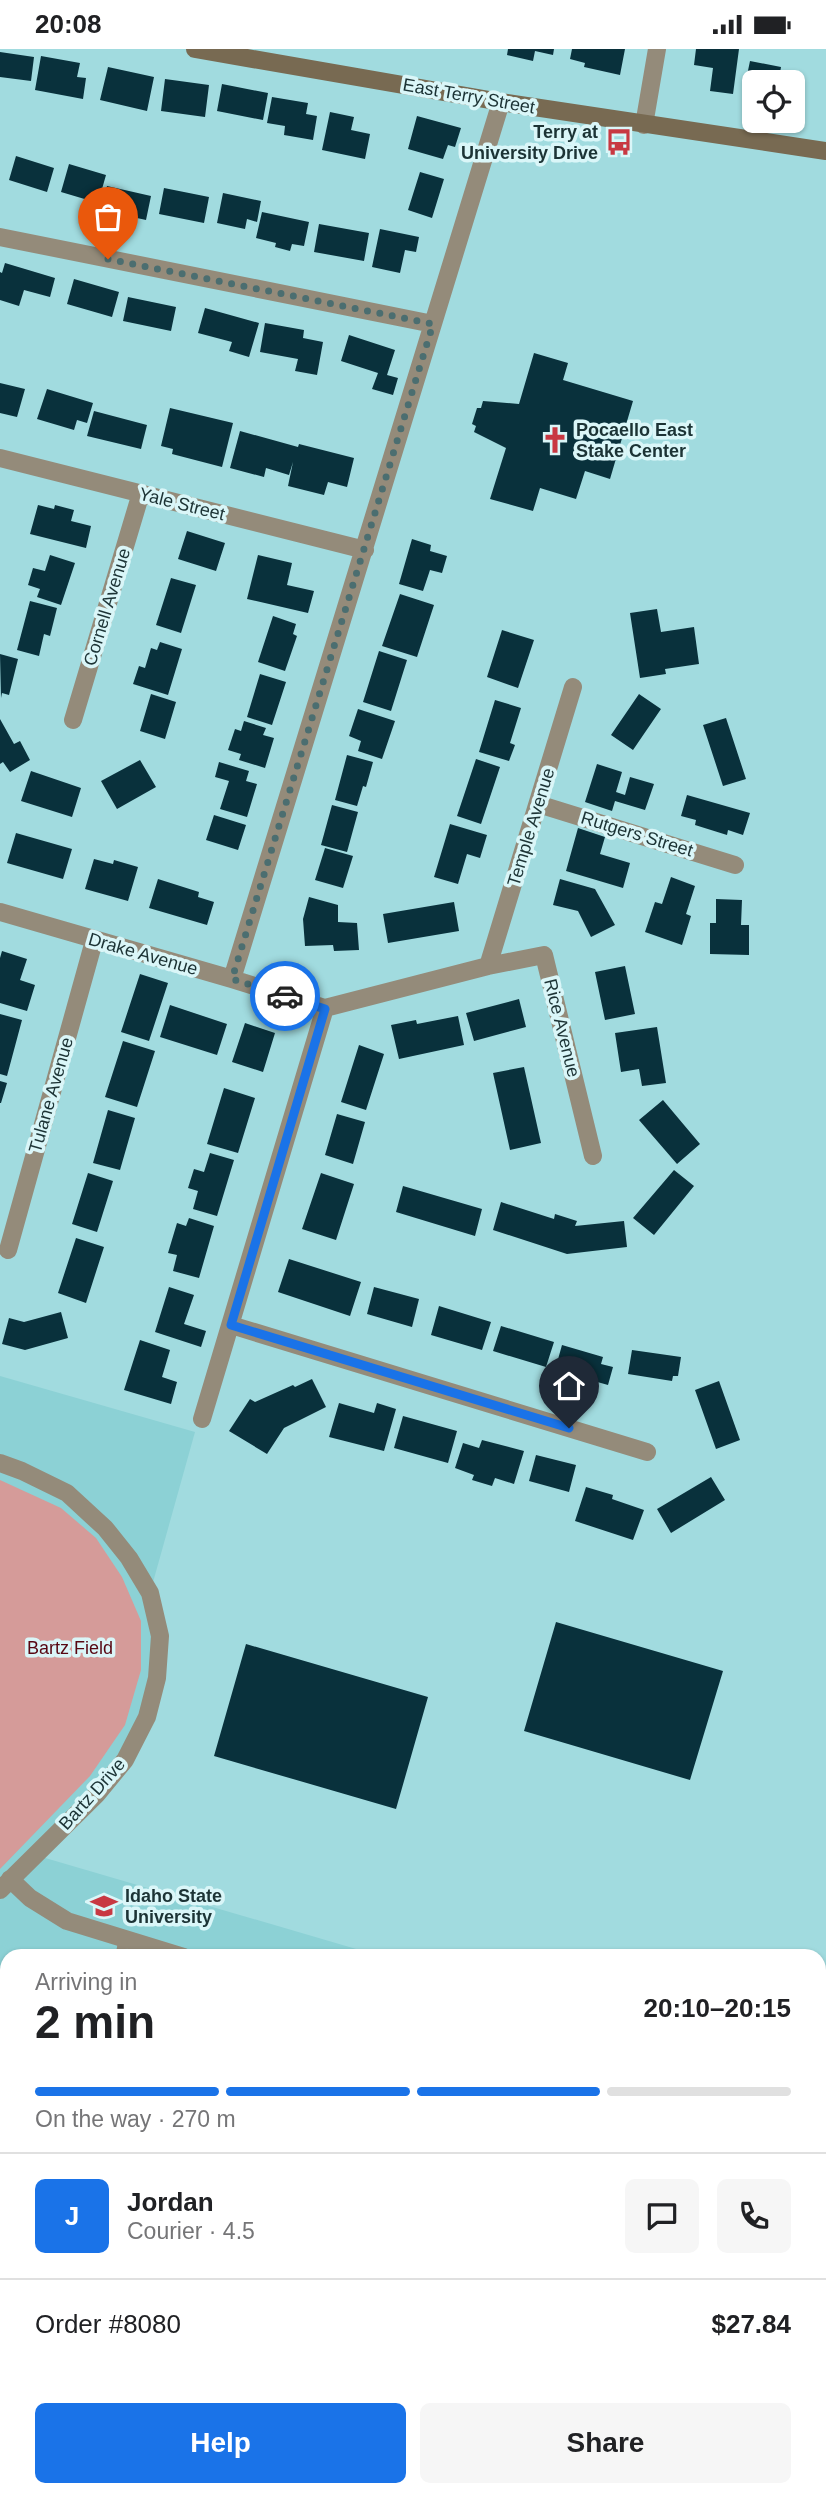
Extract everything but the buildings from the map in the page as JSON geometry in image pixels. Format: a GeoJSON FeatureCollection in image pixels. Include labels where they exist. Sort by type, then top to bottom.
{"type":"FeatureCollection","features":[{"type":"Feature","properties":{"kind":"street","name":"East Terry Street"},"geometry":{"type":"LineString","coordinates":[[195,49],[501,102],[826,151]]}},
{"type":"Feature","properties":{"kind":"street"},"geometry":{"type":"LineString","coordinates":[[644,125],[657,49]]}},
{"type":"Feature","properties":{"kind":"street"},"geometry":{"type":"LineString","coordinates":[[232,979],[501,102]]}},
{"type":"Feature","properties":{"kind":"street"},"geometry":{"type":"LineString","coordinates":[[0,237],[433,324]]}},
{"type":"Feature","properties":{"kind":"street","name":"Yale Street"},"geometry":{"type":"LineString","coordinates":[[0,459],[365,550]]}},
{"type":"Feature","properties":{"kind":"street","name":"Cornell Avenue"},"geometry":{"type":"LineString","coordinates":[[73,720],[141,493]]}},
{"type":"Feature","properties":{"kind":"street","name":"Temple Avenue"},"geometry":{"type":"LineString","coordinates":[[488,966],[572,687]]}},
{"type":"Feature","properties":{"kind":"street","name":"Rutgers Street"},"geometry":{"type":"LineString","coordinates":[[538,804],[735,865]]}},
{"type":"Feature","properties":{"kind":"street","name":"Drake Avenue"},"geometry":{"type":"LineString","coordinates":[[0,912],[232,979],[325,1009]]}},
{"type":"Feature","properties":{"kind":"street","name":"Tulane Avenue"},"geometry":{"type":"LineString","coordinates":[[8,1250],[94,941]]}},
{"type":"Feature","properties":{"kind":"street","name":"Rice Avenue"},"geometry":{"type":"LineString","coordinates":[[488,966],[544,955],[593,1156]]}},
{"type":"Feature","properties":{"kind":"street"},"geometry":{"type":"LineString","coordinates":[[202,1419],[325,1009],[488,966]]}},
{"type":"Feature","properties":{"kind":"street"},"geometry":{"type":"LineString","coordinates":[[231,1325],[648,1452]]}},
{"type":"Feature","properties":{"kind":"street","name":"Bartz Drive"},"geometry":{"type":"LineString","coordinates":[[0,1463],[68,1493],[105,1528],[129,1558],[150,1593],[160,1636],[157,1678],[147,1717],[125,1760],[97,1794],[5,1884]]}},
{"type":"Feature","properties":{"kind":"street"},"geometry":{"type":"LineString","coordinates":[[5,1884],[68,1921],[159,1949]]}},
{"type":"Feature","properties":{"kind":"lane"},"geometry":{"type":"LineString","coordinates":[[122,1949],[124,1938]]}},
{"type":"Feature","properties":{"kind":"shaded area","name":"Idaho State University"},"geometry":{"type":"Polygon","coordinates":[[[0,1376],[195,1432],[150,1593],[157,1678],[125,1760],[35,1855],[356,1949],[0,1949],[0,1376]]]}},
{"type":"Feature","properties":{"kind":"green space","name":"Bartz Field"},"geometry":{"type":"Polygon","coordinates":[[[0,1480],[61,1508],[96,1538],[122,1577],[141,1621],[141,1670],[125,1725],[90,1776],[0,1869],[0,1480]]]}},
{"type":"Feature","properties":{"kind":"way so far"},"geometry":{"type":"LineString","coordinates":[[108,259],[433,324],[232,979],[285,996]]}},
{"type":"Feature","properties":{"kind":"place","name":"Terry at University Drive"},"geometry":{"type":"Point","coordinates":[619,142]}},
{"type":"Feature","properties":{"kind":"place","name":"Pocaello East Stake Center"},"geometry":{"type":"Point","coordinates":[555,440]}},
{"type":"Feature","properties":{"kind":"place","name":"Idaho State University"},"geometry":{"type":"Point","coordinates":[104,1906]}},
{"type":"Feature","properties":{"kind":"route"},"geometry":{"type":"LineString","coordinates":[[285,996],[325,1009],[231,1325],[569,1428]]}}]}
